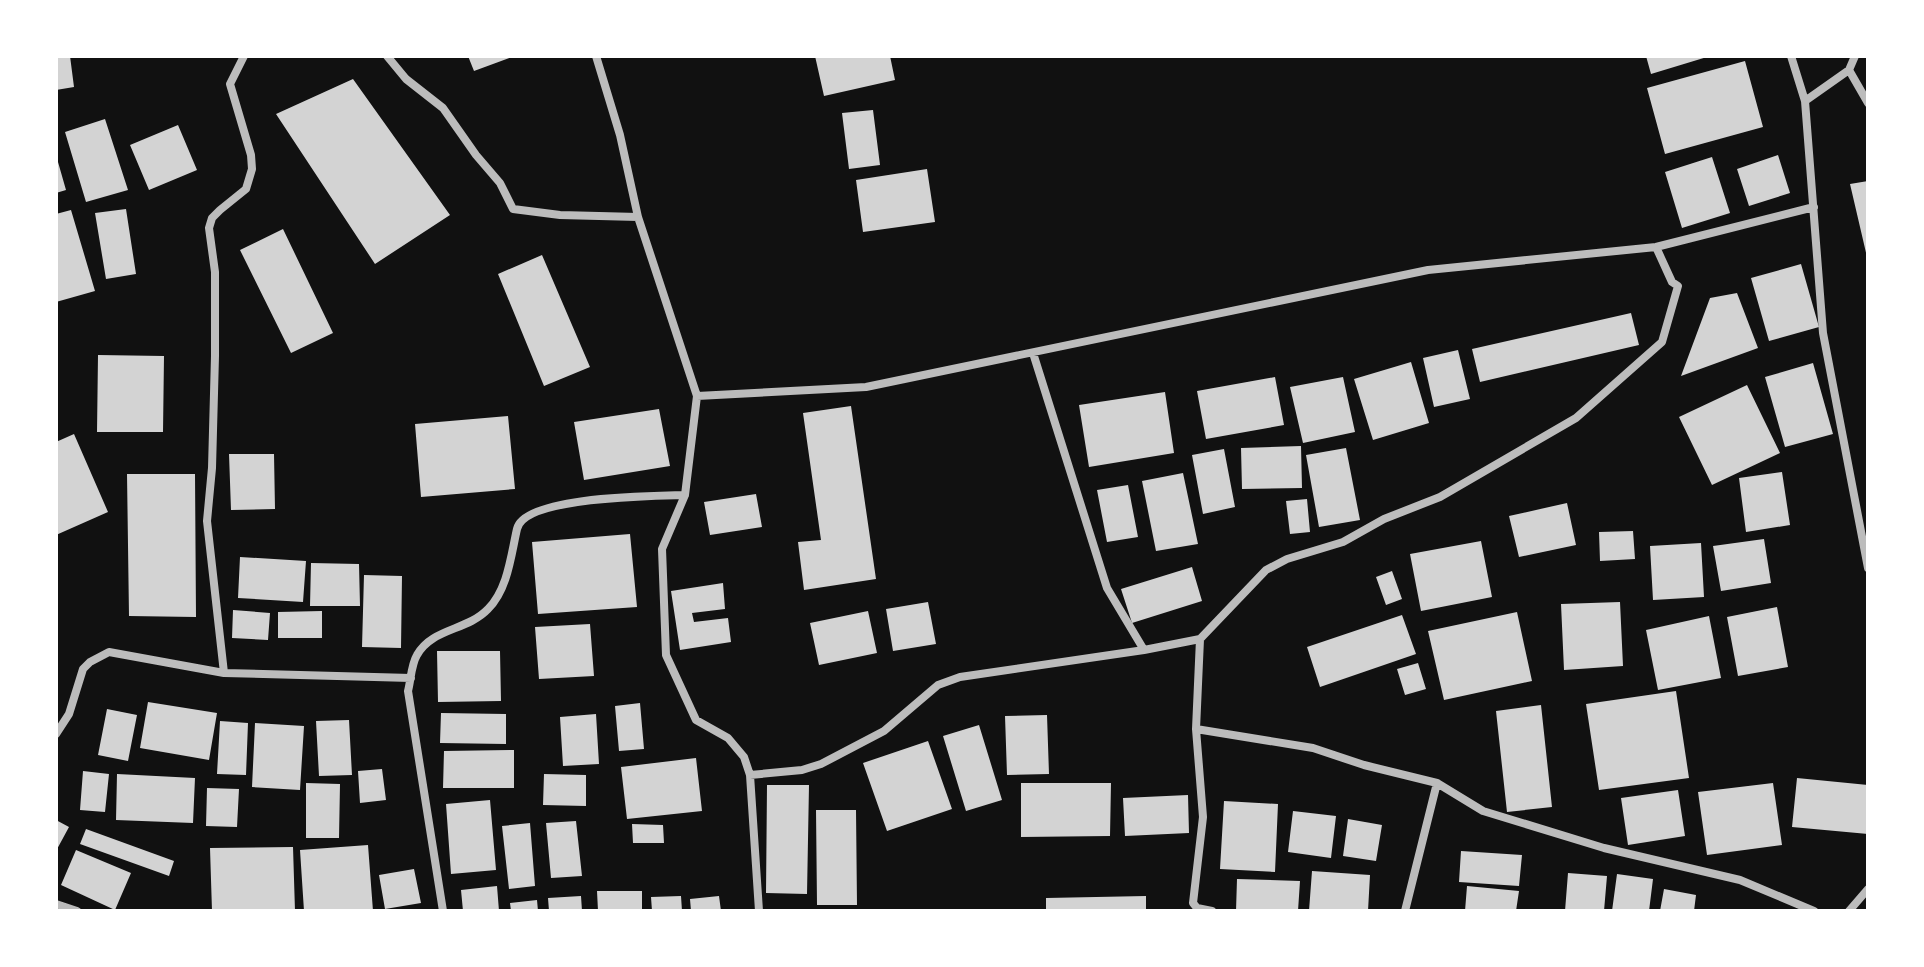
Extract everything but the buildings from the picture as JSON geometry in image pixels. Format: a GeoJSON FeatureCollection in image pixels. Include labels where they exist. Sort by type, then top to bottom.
{"type":"FeatureCollection","features":[{"type":"Feature","properties":{"kind":"street"},"geometry":{"type":"LineString","coordinates":[[224,673],[207,521],[212,468],[215,342],[215,272],[209,228],[212,218],[246,189],[252,169],[251,155],[230,84],[244,56]]}},
{"type":"Feature","properties":{"kind":"street"},"geometry":{"type":"LineString","coordinates":[[387,56],[406,79],[443,108],[500,183],[513,209],[560,215],[638,217]]}},
{"type":"Feature","properties":{"kind":"street"},"geometry":{"type":"LineString","coordinates":[[596,56],[620,135],[638,217],[697,396],[685,495],[662,549],[666,655],[696,720],[728,738],[744,757],[750,775],[759,911]]}},
{"type":"Feature","properties":{"kind":"street"},"geometry":{"type":"LineString","coordinates":[[1791,56],[1805,101],[1823,333],[1868,568]]}},
{"type":"Feature","properties":{"kind":"street"},"geometry":{"type":"LineString","coordinates":[[1805,101],[1849,70],[1855,56]]}},
{"type":"Feature","properties":{"kind":"street"},"geometry":{"type":"LineString","coordinates":[[1849,70],[1868,103]]}},
{"type":"Feature","properties":{"kind":"street"},"geometry":{"type":"LineString","coordinates":[[697,396],[866,387],[1428,270],[1656,247],[1814,207]]}},
{"type":"Feature","properties":{"kind":"street"},"geometry":{"type":"LineString","coordinates":[[750,775],[802,770],[821,764],[884,731],[938,685],[960,677],[1200,639],[1266,570],[1287,559],[1343,542],[1384,519],[1440,497],[1576,418],[1662,342],[1678,286],[1672,282],[1656,247]]}},
{"type":"Feature","properties":{"kind":"street"},"geometry":{"type":"LineString","coordinates":[[1033,353],[1107,588],[1144,650]]}},
{"type":"Feature","properties":{"kind":"street"},"geometry":{"type":"LineString","coordinates":[[443,911],[408,691],[415,657],[432,638],[488,610],[510,567],[517,527],[524,516],[534,511],[595,499],[685,495]]}},
{"type":"Feature","properties":{"kind":"street"},"geometry":{"type":"LineString","coordinates":[[1200,639],[1196,729],[1203,817],[1193,903],[1197,908],[1212,911]]}},
{"type":"Feature","properties":{"kind":"street"},"geometry":{"type":"LineString","coordinates":[[56,734],[69,714],[83,669],[109,652],[224,673],[411,678]]}},
{"type":"Feature","properties":{"kind":"street"},"geometry":{"type":"LineString","coordinates":[[1196,729],[1313,748],[1364,765],[1437,783],[1483,811],[1604,848],[1740,880],[1814,911]]}},
{"type":"Feature","properties":{"kind":"street"},"geometry":{"type":"LineString","coordinates":[[1405,911],[1437,783]]}},
{"type":"Feature","properties":{"kind":"street"},"geometry":{"type":"LineString","coordinates":[[1849,911],[1868,889]]}},
{"type":"Feature","properties":{"kind":"street"},"geometry":{"type":"LineString","coordinates":[[56,904],[77,911]]}}]}
